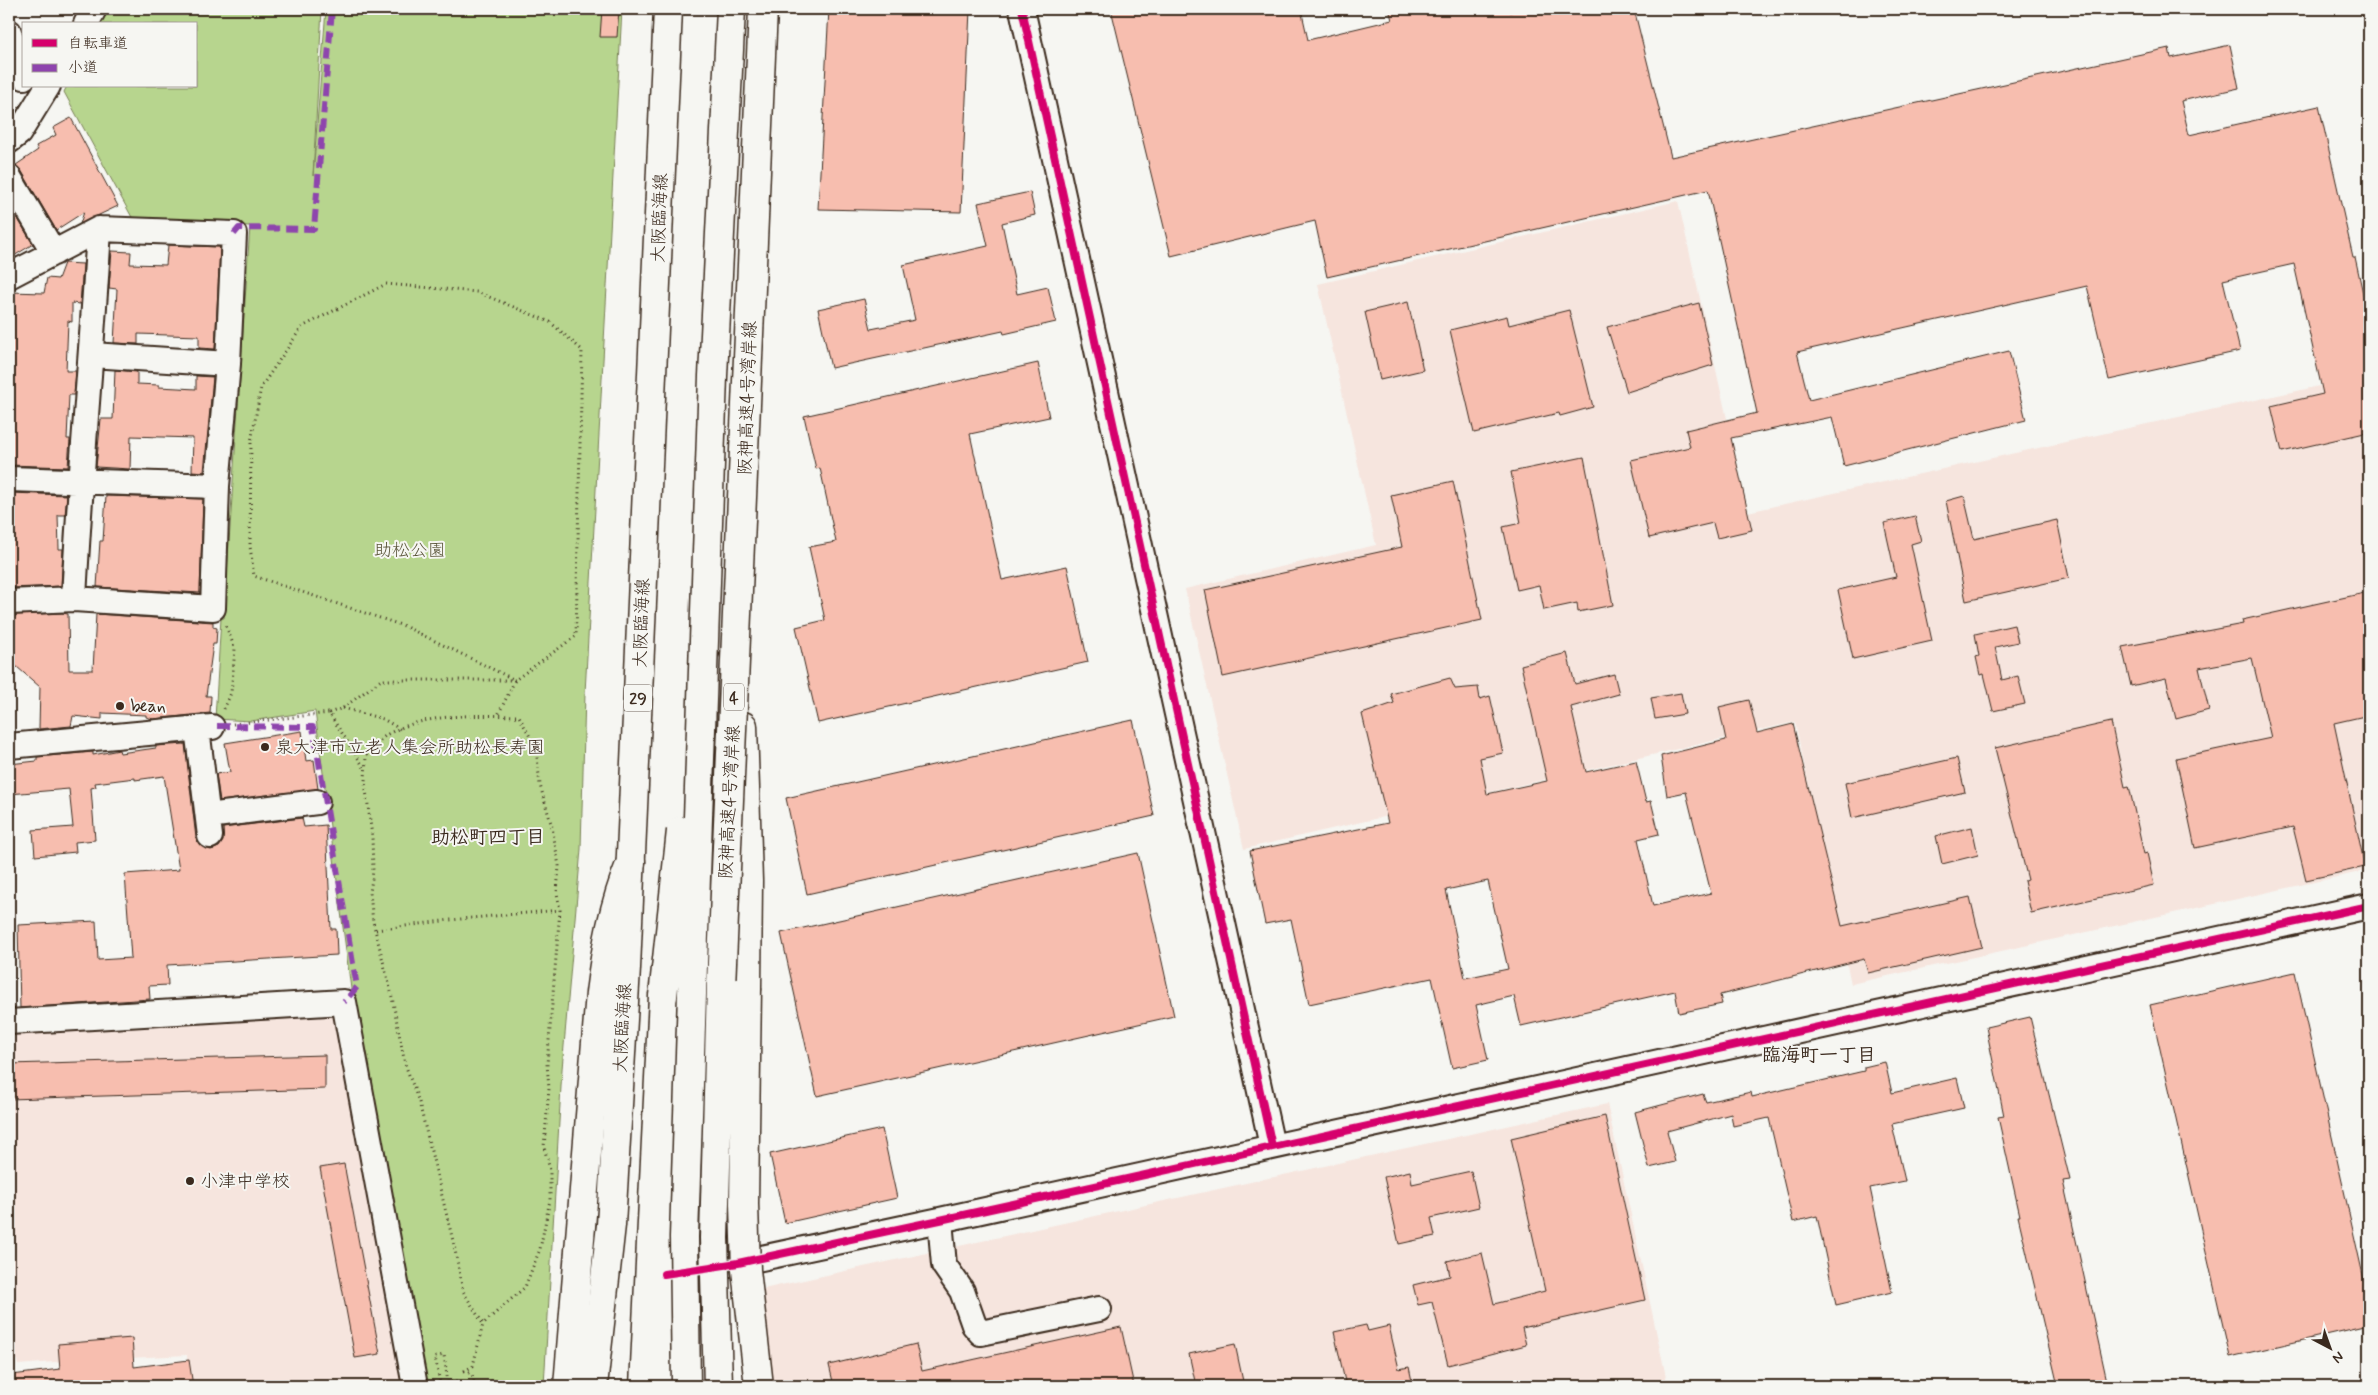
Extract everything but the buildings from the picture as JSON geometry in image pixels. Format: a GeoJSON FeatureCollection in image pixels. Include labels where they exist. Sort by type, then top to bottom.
{"type":"FeatureCollection","features":[{"type":"Feature","properties":{"kind":"main road","name":"大阪臨海線"},"geometry":{"type":"LineString","coordinates":[[593,1386],[611,1225],[631,862],[668,9]]}},
{"type":"Feature","properties":{"kind":"main road"},"geometry":{"type":"LineString","coordinates":[[658,1386],[720,9]]}},
{"type":"Feature","properties":{"kind":"main road","name":"阪神高速4号湾岸線"},"geometry":{"type":"LineString","coordinates":[[686,1386],[685,1227],[713,376],[731,9]]}},
{"type":"Feature","properties":{"kind":"main road","name":"阪神高速4号湾岸線"},"geometry":{"type":"LineString","coordinates":[[718,1386],[714,1238],[721,986],[763,9]]}},
{"type":"Feature","properties":{"kind":"main road"},"geometry":{"type":"LineString","coordinates":[[644,1386],[663,996],[693,704],[706,449],[713,376]]}},
{"type":"Feature","properties":{"kind":"main road"},"geometry":{"type":"LineString","coordinates":[[739,575],[748,881],[744,1204],[746,1270],[759,1386]]}},
{"type":"Feature","properties":{"kind":"main road"},"geometry":{"type":"LineString","coordinates":[[693,620],[721,710],[723,754],[718,846],[738,1000],[736,1115],[738,1263],[748,1386]]}},
{"type":"Feature","properties":{"kind":"main road"},"geometry":{"type":"LineString","coordinates":[[568,1386],[587,1142],[606,942],[617,896],[631,862]]}},
{"type":"Feature","properties":{"kind":"street"},"geometry":{"type":"LineString","coordinates":[[87,22],[94,9]]}},
{"type":"Feature","properties":{"kind":"street"},"geometry":{"type":"LineString","coordinates":[[1022,9],[1272,1146]]}},
{"type":"Feature","properties":{"kind":"street"},"geometry":{"type":"LineString","coordinates":[[9,32],[22,71]]}},
{"type":"Feature","properties":{"kind":"street"},"geometry":{"type":"LineString","coordinates":[[14,137],[26,88]]}},
{"type":"Feature","properties":{"kind":"street"},"geometry":{"type":"LineString","coordinates":[[14,137],[47,88]]}},
{"type":"Feature","properties":{"kind":"street"},"geometry":{"type":"LineString","coordinates":[[9,177],[54,253]]}},
{"type":"Feature","properties":{"kind":"street"},"geometry":{"type":"LineString","coordinates":[[74,599],[80,480],[92,355],[99,229]]}},
{"type":"Feature","properties":{"kind":"street"},"geometry":{"type":"LineString","coordinates":[[9,276],[99,229],[234,234],[228,364],[217,486],[214,608],[74,599],[9,602]]}},
{"type":"Feature","properties":{"kind":"street"},"geometry":{"type":"LineString","coordinates":[[92,355],[228,364]]}},
{"type":"Feature","properties":{"kind":"street"},"geometry":{"type":"LineString","coordinates":[[9,479],[217,486]]}},
{"type":"Feature","properties":{"kind":"street"},"geometry":{"type":"LineString","coordinates":[[9,746],[209,727],[209,826],[268,818],[316,802]]}},
{"type":"Feature","properties":{"kind":"street"},"geometry":{"type":"LineString","coordinates":[[664,1274],[738,1263],[940,1220],[2369,906]]}},
{"type":"Feature","properties":{"kind":"street"},"geometry":{"type":"LineString","coordinates":[[9,1022],[344,1002],[424,1385]]}},
{"type":"Feature","properties":{"kind":"street"},"geometry":{"type":"LineString","coordinates":[[940,1220],[944,1265],[962,1291],[974,1325],[981,1333],[1099,1309]]}},
{"type":"Feature","properties":{"kind":"path"},"geometry":{"type":"LineString","coordinates":[[498,715],[515,680],[576,636],[582,350],[550,322],[477,292],[386,284],[302,327],[261,387],[251,442],[250,546],[254,576],[404,626],[515,680]]}},
{"type":"Feature","properties":{"kind":"path"},"geometry":{"type":"LineString","coordinates":[[209,727],[232,693],[235,649]]}},
{"type":"Feature","properties":{"kind":"path"},"geometry":{"type":"LineString","coordinates":[[209,727],[329,713],[343,708],[381,680],[515,680]]}},
{"type":"Feature","properties":{"kind":"path"},"geometry":{"type":"LineString","coordinates":[[343,708],[382,720],[400,730]]}},
{"type":"Feature","properties":{"kind":"path"},"geometry":{"type":"LineString","coordinates":[[329,713],[365,769]]}},
{"type":"Feature","properties":{"kind":"path"},"geometry":{"type":"LineString","coordinates":[[475,1386],[472,1374],[473,1366],[483,1324],[525,1287],[540,1249],[550,1200],[550,1170],[544,1147],[549,1089],[547,1064],[560,910],[557,893],[559,866],[552,827],[540,785],[536,748],[519,716],[498,715],[423,721],[386,735],[366,756],[365,769],[373,870],[370,893],[376,930],[406,1064],[419,1102],[463,1290],[472,1302],[483,1324]]}},
{"type":"Feature","properties":{"kind":"path"},"geometry":{"type":"LineString","coordinates":[[376,930],[434,922],[560,910]]}},
{"type":"Feature","properties":{"kind":"path"},"geometry":{"type":"LineString","coordinates":[[424,1385],[440,1383],[435,1357],[444,1355],[448,1382],[456,1381],[460,1385]]}},
{"type":"Feature","properties":{"kind":"path"},"geometry":{"type":"LineString","coordinates":[[430,1358],[431,1366]]}},
{"type":"Feature","properties":{"kind":"path"},"geometry":{"type":"LineString","coordinates":[[472,1374],[464,1371],[473,1366]]}},
{"type":"Feature","properties":{"kind":"path"},"geometry":{"type":"LineString","coordinates":[[453,1386],[474,1382]]}},
{"type":"Feature","properties":{"kind":"path"},"geometry":{"type":"LineString","coordinates":[[514,1386],[520,1386]]}},
{"type":"Feature","properties":{"kind":"shaded area"},"geometry":{"type":"Polygon","coordinates":[[[1678,201],[1748,512],[2369,375],[2369,870],[1851,984],[1795,722],[1244,849],[1185,589],[1376,545],[1318,284],[1678,201]]]}},
{"type":"Feature","properties":{"kind":"shaded area","name":"小津中学校"},"geometry":{"type":"Polygon","coordinates":[[[328,1013],[343,1025],[407,1378],[400,1386],[306,1383],[188,1386],[187,1355],[129,1358],[128,1356],[18,1365],[9,1329],[9,1033],[328,1013]]]}},
{"type":"Feature","properties":{"kind":"shaded area"},"geometry":{"type":"Polygon","coordinates":[[[1607,1104],[1668,1386],[773,1386],[764,1343],[763,1289],[1607,1104]]]}},
{"type":"Feature","properties":{"kind":"green space","name":"助松公園"},"geometry":{"type":"Polygon","coordinates":[[[106,9],[322,9],[313,176],[326,9],[622,9],[585,693],[581,849],[562,1069],[544,1386],[425,1386],[351,989],[315,711],[251,721],[215,719],[221,618],[224,618],[250,226],[134,221],[64,92],[66,88],[198,88],[198,22],[99,22],[106,9]]]}},
{"type":"Feature","properties":{"kind":"marked path"},"geometry":{"type":"LineString","coordinates":[[234,234],[239,228],[314,229],[332,9]]}},
{"type":"Feature","properties":{"kind":"marked path"},"geometry":{"type":"LineString","coordinates":[[217,726],[313,727],[357,987],[344,1002]]}},
{"type":"Feature","properties":{"kind":"cycle path"},"geometry":{"type":"LineString","coordinates":[[1022,9],[1272,1146]]}},
{"type":"Feature","properties":{"kind":"cycle path"},"geometry":{"type":"LineString","coordinates":[[664,1274],[738,1263],[940,1220],[2369,906]]}},
{"type":"Feature","properties":{"kind":"place","name":"bean"},"geometry":{"type":"Point","coordinates":[120,706]}},
{"type":"Feature","properties":{"kind":"place","name":"泉大津市立老人集会所助松長寿園"},"geometry":{"type":"Point","coordinates":[265,747]}},
{"type":"Feature","properties":{"kind":"place","name":"小津中学校"},"geometry":{"type":"Point","coordinates":[190,1181]}},
{"type":"Feature","properties":{"kind":"district","name":"助松町四丁目"},"geometry":{"type":"Point","coordinates":[488,836]}},
{"type":"Feature","properties":{"kind":"district","name":"臨海町一丁目"},"geometry":{"type":"Point","coordinates":[1819,1054]}}]}
